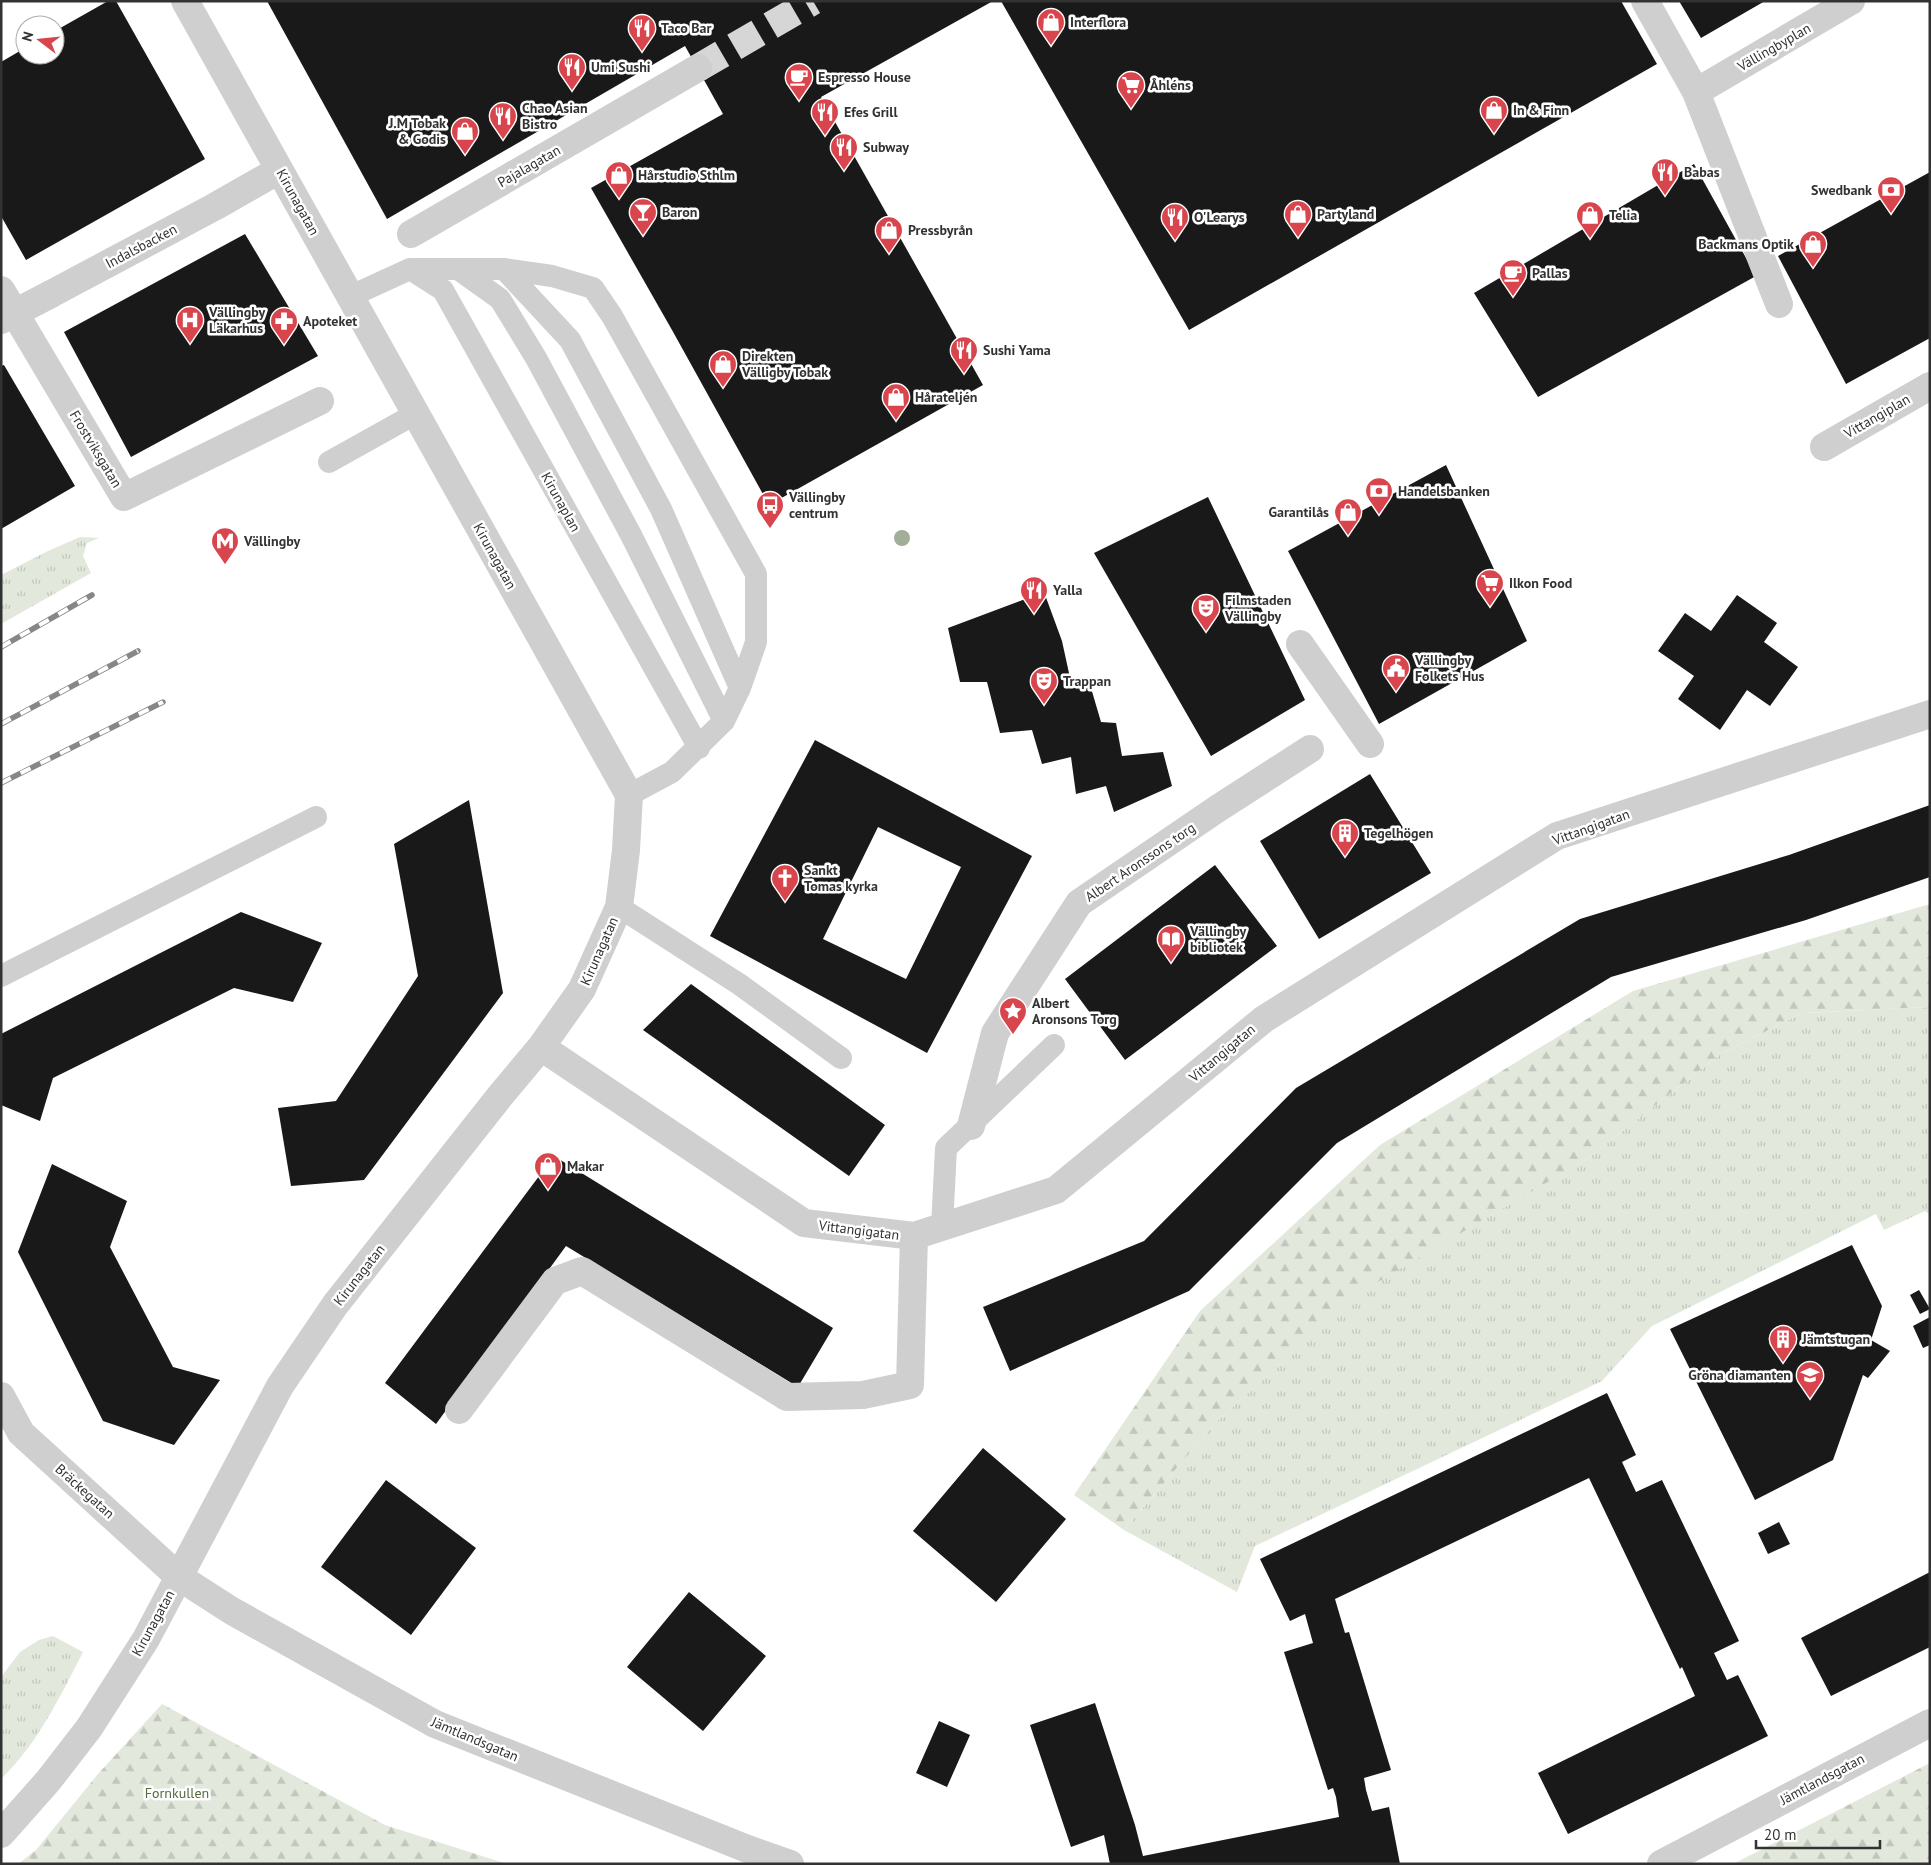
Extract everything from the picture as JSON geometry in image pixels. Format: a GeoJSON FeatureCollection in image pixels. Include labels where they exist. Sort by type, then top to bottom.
{"type":"FeatureCollection","features":[{"type":"Feature","properties":{"kind":"street","name":"Kirunagatan"},"geometry":{"type":"LineString","coordinates":[[1,1834],[48,1781],[89,1728],[146,1639],[280,1386],[335,1306],[500,1096],[541,1047],[582,989],[619,907],[626,850],[629,795],[185,1]]}},
{"type":"Feature","properties":{"kind":"street"},"geometry":{"type":"LineString","coordinates":[[1645,1],[1696,92],[1779,304]]}},
{"type":"Feature","properties":{"kind":"street","name":"Vällingbyplan"},"geometry":{"type":"LineString","coordinates":[[1696,92],[1851,1]]}},
{"type":"Feature","properties":{"kind":"street","name":"Pajalagatan"},"geometry":{"type":"LineString","coordinates":[[411,234],[698,68]]}},
{"type":"Feature","properties":{"kind":"street","name":"Indalsbacken"},"geometry":{"type":"LineString","coordinates":[[1,320],[216,206],[279,170]]}},
{"type":"Feature","properties":{"kind":"street","name":"Frostviksgatan"},"geometry":{"type":"LineString","coordinates":[[1,290],[124,497],[320,401]]}},
{"type":"Feature","properties":{"kind":"street","name":"Vittangiplan"},"geometry":{"type":"LineString","coordinates":[[1824,447],[1930,386]]}},
{"type":"Feature","properties":{"kind":"street"},"geometry":{"type":"LineString","coordinates":[[1300,644],[1370,744]]}},
{"type":"Feature","properties":{"kind":"street","name":"Vittangigatan"},"geometry":{"type":"LineString","coordinates":[[541,1047],[804,1223],[914,1236],[1056,1190],[1264,1019],[1557,836],[1930,714]]}},
{"type":"Feature","properties":{"kind":"street","name":"Albert Aronssons torg"},"geometry":{"type":"LineString","coordinates":[[971,1126],[995,1033],[1079,903],[1217,809],[1310,749]]}},
{"type":"Feature","properties":{"kind":"street"},"geometry":{"type":"LineString","coordinates":[[459,1410],[555,1281],[582,1271],[787,1397],[863,1395],[910,1385],[914,1236]]}},
{"type":"Feature","properties":{"kind":"street","name":"Bräckegatan"},"geometry":{"type":"LineString","coordinates":[[1,1396],[22,1434],[179,1576]]}},
{"type":"Feature","properties":{"kind":"street","name":"Jämtlandsgatan"},"geometry":{"type":"LineString","coordinates":[[179,1576],[232,1611],[435,1724],[745,1848],[790,1864]]}},
{"type":"Feature","properties":{"kind":"street","name":"Jämtlandsgatan"},"geometry":{"type":"LineString","coordinates":[[1661,1864],[1930,1723]]}},
{"type":"Feature","properties":{"kind":"lane"},"geometry":{"type":"LineString","coordinates":[[350,296],[410,269],[504,269],[552,276],[593,288],[612,316],[756,574],[756,642],[740,688],[724,721],[699,748],[672,772],[629,795]]}},
{"type":"Feature","properties":{"kind":"lane","name":"Kirunaplan"},"geometry":{"type":"LineString","coordinates":[[410,269],[443,290],[699,748]]}},
{"type":"Feature","properties":{"kind":"lane"},"geometry":{"type":"LineString","coordinates":[[458,269],[500,299],[536,358],[632,535],[724,721]]}},
{"type":"Feature","properties":{"kind":"lane"},"geometry":{"type":"LineString","coordinates":[[504,269],[570,340],[661,508],[740,688]]}},
{"type":"Feature","properties":{"kind":"lane"},"geometry":{"type":"LineString","coordinates":[[328,462],[416,414]]}},
{"type":"Feature","properties":{"kind":"lane"},"geometry":{"type":"LineString","coordinates":[[1,976],[316,817]]}},
{"type":"Feature","properties":{"kind":"lane"},"geometry":{"type":"LineString","coordinates":[[619,907],[739,984],[841,1058]]}},
{"type":"Feature","properties":{"kind":"lane"},"geometry":{"type":"LineString","coordinates":[[942,1227],[946,1148],[1054,1046]]}},
{"type":"Feature","properties":{"kind":"green space"},"geometry":{"type":"Polygon","coordinates":[[[80,537],[99,538],[87,543],[83,556],[91,573],[1,624],[1,575],[80,537]]]}},
{"type":"Feature","properties":{"kind":"green space"},"geometry":{"type":"Polygon","coordinates":[[[1930,904],[1930,1007],[1802,1013],[1719,1055],[1587,1159],[1359,1293],[1216,1422],[1124,1530],[1074,1495],[1200,1311],[1380,1145],[1633,991],[1930,904]]]}},
{"type":"Feature","properties":{"kind":"green space"},"geometry":{"type":"Polygon","coordinates":[[[1930,1007],[1930,1215],[1925,1211],[1884,1230],[1876,1214],[1652,1326],[1602,1381],[1255,1546],[1237,1592],[1124,1530],[1216,1422],[1359,1292],[1587,1159],[1719,1055],[1802,1013],[1930,1007]]]}},
{"type":"Feature","properties":{"kind":"green space"},"geometry":{"type":"Polygon","coordinates":[[[53,1636],[83,1652],[37,1735],[14,1766],[1,1779],[1,1677],[20,1652],[39,1640],[53,1636]]]}},
{"type":"Feature","properties":{"kind":"green space","name":"Fornkullen"},"geometry":{"type":"Polygon","coordinates":[[[162,1704],[385,1825],[507,1864],[18,1864],[36,1850],[98,1774],[162,1704]]]}},
{"type":"Feature","properties":{"kind":"green space"},"geometry":{"type":"Polygon","coordinates":[[[1930,1763],[1930,1864],[1733,1864],[1930,1763]]]}},
{"type":"Feature","properties":{"kind":"building"},"geometry":{"type":"Polygon","coordinates":[[[108,1],[116,1],[205,159],[26,260],[1,216],[1,62],[15,54],[15,65],[65,65],[65,25],[108,1]]]}},
{"type":"Feature","properties":{"kind":"building"},"geometry":{"type":"Polygon","coordinates":[[[267,1],[993,1],[821,97],[983,385],[769,505],[591,188],[723,114],[685,46],[387,219],[267,1]]]}},
{"type":"Feature","properties":{"kind":"building"},"geometry":{"type":"Polygon","coordinates":[[[1001,1],[1621,1],[1657,64],[1189,330],[1001,1]]]}},
{"type":"Feature","properties":{"kind":"building"},"geometry":{"type":"Polygon","coordinates":[[[1679,1],[1765,1],[1701,38],[1679,1]]]}},
{"type":"Feature","properties":{"kind":"building"},"geometry":{"type":"Polygon","coordinates":[[[1694,164],[1756,276],[1538,397],[1474,293],[1694,164]]]}},
{"type":"Feature","properties":{"kind":"building"},"geometry":{"type":"Polygon","coordinates":[[[1930,172],[1930,338],[1846,384],[1778,256],[1930,172]]]}},
{"type":"Feature","properties":{"kind":"building","name":"Vällingby Läkarhus"},"geometry":{"type":"Polygon","coordinates":[[[245,234],[318,356],[131,457],[64,332],[245,234]]]}},
{"type":"Feature","properties":{"kind":"building"},"geometry":{"type":"Polygon","coordinates":[[[4,365],[75,486],[1,529],[1,366],[4,365]]]}},
{"type":"Feature","properties":{"kind":"building"},"geometry":{"type":"Polygon","coordinates":[[[1446,465],[1527,641],[1379,724],[1288,551],[1446,465]]]}},
{"type":"Feature","properties":{"kind":"building","name":"Filmstaden Vällingby"},"geometry":{"type":"Polygon","coordinates":[[[1208,497],[1305,700],[1211,756],[1094,553],[1208,497]]]}},
{"type":"Feature","properties":{"kind":"building","name":"Trappan"},"geometry":{"type":"Polygon","coordinates":[[[1044,592],[1062,641],[1072,687],[1091,688],[1101,722],[1116,723],[1122,756],[1163,752],[1172,786],[1114,812],[1106,786],[1076,794],[1071,757],[1042,764],[1032,730],[1000,733],[987,682],[960,682],[948,628],[1044,592]]]}},
{"type":"Feature","properties":{"kind":"building"},"geometry":{"type":"Polygon","coordinates":[[[1737,595],[1777,623],[1764,642],[1798,667],[1770,706],[1747,690],[1720,730],[1678,699],[1694,676],[1658,651],[1685,613],[1711,631],[1737,595]]]}},
{"type":"Feature","properties":{"kind":"building","name":"Sankt Tomas kyrka"},"geometry":{"type":"Polygon","coordinates":[[[815,740],[1032,856],[927,1053],[710,936],[815,740]],[[878,827],[823,939],[906,979],[961,867],[878,827]]]}},
{"type":"Feature","properties":{"kind":"building","name":"Tegelhögen"},"geometry":{"type":"Polygon","coordinates":[[[1370,774],[1431,873],[1319,939],[1260,841],[1370,774]]]}},
{"type":"Feature","properties":{"kind":"building"},"geometry":{"type":"Polygon","coordinates":[[[469,800],[503,993],[364,1180],[291,1186],[278,1108],[336,1101],[418,976],[394,844],[469,800]]]}},
{"type":"Feature","properties":{"kind":"building"},"geometry":{"type":"Polygon","coordinates":[[[1930,805],[1930,877],[1806,920],[1611,977],[1337,1143],[1189,1291],[1010,1371],[983,1307],[1144,1241],[1296,1088],[1580,919],[1789,855],[1930,805]]]}},
{"type":"Feature","properties":{"kind":"building","name":"Vällingby bibliotek"},"geometry":{"type":"Polygon","coordinates":[[[1215,865],[1277,946],[1125,1060],[1065,979],[1215,865]]]}},
{"type":"Feature","properties":{"kind":"building"},"geometry":{"type":"Polygon","coordinates":[[[241,912],[322,943],[293,1002],[234,988],[53,1078],[40,1121],[1,1105],[1,1034],[241,912]]]}},
{"type":"Feature","properties":{"kind":"building"},"geometry":{"type":"Polygon","coordinates":[[[691,984],[885,1125],[849,1176],[643,1030],[691,984]]]}},
{"type":"Feature","properties":{"kind":"building"},"geometry":{"type":"Polygon","coordinates":[[[554,1156],[833,1328],[798,1387],[566,1246],[436,1424],[385,1383],[554,1156]]]}},
{"type":"Feature","properties":{"kind":"building"},"geometry":{"type":"Polygon","coordinates":[[[52,1164],[127,1201],[110,1247],[173,1367],[220,1380],[174,1445],[103,1421],[18,1252],[52,1164]]]}},
{"type":"Feature","properties":{"kind":"building","name":"Jämtstugan"},"geometry":{"type":"Polygon","coordinates":[[[1852,1245],[1882,1306],[1871,1340],[1890,1351],[1868,1378],[1863,1375],[1833,1460],[1755,1500],[1670,1329],[1852,1245]]]}},
{"type":"Feature","properties":{"kind":"building"},"geometry":{"type":"Polygon","coordinates":[[[1919,1290],[1930,1309],[1920,1314],[1910,1295],[1919,1290]]]}},
{"type":"Feature","properties":{"kind":"building"},"geometry":{"type":"Polygon","coordinates":[[[1930,1317],[1930,1345],[1923,1348],[1913,1326],[1930,1317]]]}},
{"type":"Feature","properties":{"kind":"building"},"geometry":{"type":"Polygon","coordinates":[[[1607,1393],[1636,1455],[1622,1462],[1636,1492],[1662,1480],[1739,1641],[1714,1653],[1727,1680],[1738,1675],[1768,1736],[1568,1834],[1538,1773],[1695,1696],[1682,1667],[1680,1669],[1589,1478],[1335,1599],[1345,1633],[1349,1632],[1391,1770],[1364,1778],[1366,1790],[1372,1811],[1389,1807],[1400,1864],[1110,1864],[1104,1835],[1071,1847],[1030,1725],[1095,1703],[1135,1825],[1143,1856],[1339,1817],[1333,1788],[1328,1790],[1284,1652],[1313,1643],[1305,1614],[1290,1621],[1260,1559],[1607,1393]]]}},
{"type":"Feature","properties":{"kind":"building"},"geometry":{"type":"Polygon","coordinates":[[[983,1448],[1066,1519],[996,1602],[913,1531],[983,1448]]]}},
{"type":"Feature","properties":{"kind":"building"},"geometry":{"type":"Polygon","coordinates":[[[386,1480],[476,1548],[411,1635],[321,1567],[386,1480]]]}},
{"type":"Feature","properties":{"kind":"building"},"geometry":{"type":"Polygon","coordinates":[[[1779,1522],[1790,1544],[1768,1554],[1758,1533],[1779,1522]]]}},
{"type":"Feature","properties":{"kind":"building"},"geometry":{"type":"Polygon","coordinates":[[[1930,1572],[1930,1647],[1831,1696],[1801,1638],[1930,1572]]]}},
{"type":"Feature","properties":{"kind":"building"},"geometry":{"type":"Polygon","coordinates":[[[689,1592],[766,1656],[703,1731],[627,1667],[689,1592]]]}},
{"type":"Feature","properties":{"kind":"building"},"geometry":{"type":"Polygon","coordinates":[[[939,1721],[970,1735],[947,1787],[916,1773],[939,1721]]]}},
{"type":"Feature","properties":{"kind":"tunnel"},"geometry":{"type":"LineString","coordinates":[[698,68],[813,1]]}},
{"type":"Feature","properties":{"kind":"railway"},"geometry":{"type":"LineString","coordinates":[[1,647],[92,595]]}},
{"type":"Feature","properties":{"kind":"railway"},"geometry":{"type":"LineString","coordinates":[[1,724],[138,651]]}},
{"type":"Feature","properties":{"kind":"railway"},"geometry":{"type":"LineString","coordinates":[[1,783],[163,702]]}},
{"type":"Feature","properties":{"kind":"place","name":"Interflora"},"geometry":{"type":"Point","coordinates":[1051,46]}},
{"type":"Feature","properties":{"kind":"place","name":"Taco Bar"},"geometry":{"type":"Point","coordinates":[642,52]}},
{"type":"Feature","properties":{"kind":"place","name":"Umi Sushi"},"geometry":{"type":"Point","coordinates":[572,91]}},
{"type":"Feature","properties":{"kind":"place","name":"Espresso House"},"geometry":{"type":"Point","coordinates":[799,101]}},
{"type":"Feature","properties":{"kind":"place","name":"Åhléns"},"geometry":{"type":"Point","coordinates":[1131,109]}},
{"type":"Feature","properties":{"kind":"place","name":"In & Finn"},"geometry":{"type":"Point","coordinates":[1494,134]}},
{"type":"Feature","properties":{"kind":"place","name":"Efes Grill"},"geometry":{"type":"Point","coordinates":[825,136]}},
{"type":"Feature","properties":{"kind":"place","name":"Chao Asian Bistro"},"geometry":{"type":"Point","coordinates":[503,140]}},
{"type":"Feature","properties":{"kind":"place","name":"J.M Tobak & Godis"},"geometry":{"type":"Point","coordinates":[465,155]}},
{"type":"Feature","properties":{"kind":"place","name":"Subway"},"geometry":{"type":"Point","coordinates":[844,171]}},
{"type":"Feature","properties":{"kind":"place","name":"Babas"},"geometry":{"type":"Point","coordinates":[1665,196]}},
{"type":"Feature","properties":{"kind":"place","name":"Hårstudio Sthlm"},"geometry":{"type":"Point","coordinates":[619,199]}},
{"type":"Feature","properties":{"kind":"place","name":"Swedbank"},"geometry":{"type":"Point","coordinates":[1891,214]}},
{"type":"Feature","properties":{"kind":"place","name":"Baron"},"geometry":{"type":"Point","coordinates":[643,236]}},
{"type":"Feature","properties":{"kind":"place","name":"Partyland"},"geometry":{"type":"Point","coordinates":[1298,238]}},
{"type":"Feature","properties":{"kind":"place","name":"Telia"},"geometry":{"type":"Point","coordinates":[1590,239]}},
{"type":"Feature","properties":{"kind":"place","name":"O'Learys"},"geometry":{"type":"Point","coordinates":[1175,241]}},
{"type":"Feature","properties":{"kind":"place","name":"Pressbyrån"},"geometry":{"type":"Point","coordinates":[889,254]}},
{"type":"Feature","properties":{"kind":"place","name":"Backmans Optik"},"geometry":{"type":"Point","coordinates":[1813,268]}},
{"type":"Feature","properties":{"kind":"place","name":"Pallas"},"geometry":{"type":"Point","coordinates":[1513,297]}},
{"type":"Feature","properties":{"kind":"place","name":"Vällingby Läkarhus"},"geometry":{"type":"Point","coordinates":[190,344]}},
{"type":"Feature","properties":{"kind":"place","name":"Apoteket"},"geometry":{"type":"Point","coordinates":[284,345]}},
{"type":"Feature","properties":{"kind":"place","name":"Sushi Yama"},"geometry":{"type":"Point","coordinates":[964,374]}},
{"type":"Feature","properties":{"kind":"place","name":"Direkten Välligby Tobak"},"geometry":{"type":"Point","coordinates":[723,388]}},
{"type":"Feature","properties":{"kind":"place","name":"Hårateljén"},"geometry":{"type":"Point","coordinates":[896,421]}},
{"type":"Feature","properties":{"kind":"place","name":"Handelsbanken"},"geometry":{"type":"Point","coordinates":[1379,515]}},
{"type":"Feature","properties":{"kind":"place","name":"Vällingby centrum"},"geometry":{"type":"Point","coordinates":[770,529]}},
{"type":"Feature","properties":{"kind":"place","name":"Garantilås"},"geometry":{"type":"Point","coordinates":[1348,536]}},
{"type":"Feature","properties":{"kind":"place","name":"Vällingby"},"geometry":{"type":"Point","coordinates":[225,565]}},
{"type":"Feature","properties":{"kind":"place","name":"Ilkon Food"},"geometry":{"type":"Point","coordinates":[1490,607]}},
{"type":"Feature","properties":{"kind":"place","name":"Yalla"},"geometry":{"type":"Point","coordinates":[1034,614]}},
{"type":"Feature","properties":{"kind":"place","name":"Filmstaden Vällingby"},"geometry":{"type":"Point","coordinates":[1206,632]}},
{"type":"Feature","properties":{"kind":"place","name":"Vällingby Folkets Hus"},"geometry":{"type":"Point","coordinates":[1396,692]}},
{"type":"Feature","properties":{"kind":"place","name":"Trappan"},"geometry":{"type":"Point","coordinates":[1044,705]}},
{"type":"Feature","properties":{"kind":"place","name":"Tegelhögen"},"geometry":{"type":"Point","coordinates":[1345,857]}},
{"type":"Feature","properties":{"kind":"place","name":"Sankt Tomas kyrka"},"geometry":{"type":"Point","coordinates":[785,902]}},
{"type":"Feature","properties":{"kind":"place","name":"Vällingby bibliotek"},"geometry":{"type":"Point","coordinates":[1171,963]}},
{"type":"Feature","properties":{"kind":"place","name":"Albert Aronsons Torg"},"geometry":{"type":"Point","coordinates":[1013,1035]}},
{"type":"Feature","properties":{"kind":"place","name":"Makar"},"geometry":{"type":"Point","coordinates":[548,1190]}},
{"type":"Feature","properties":{"kind":"place","name":"Jämtstugan"},"geometry":{"type":"Point","coordinates":[1783,1363]}},
{"type":"Feature","properties":{"kind":"place","name":"Gröna diamanten"},"geometry":{"type":"Point","coordinates":[1810,1399]}}]}
